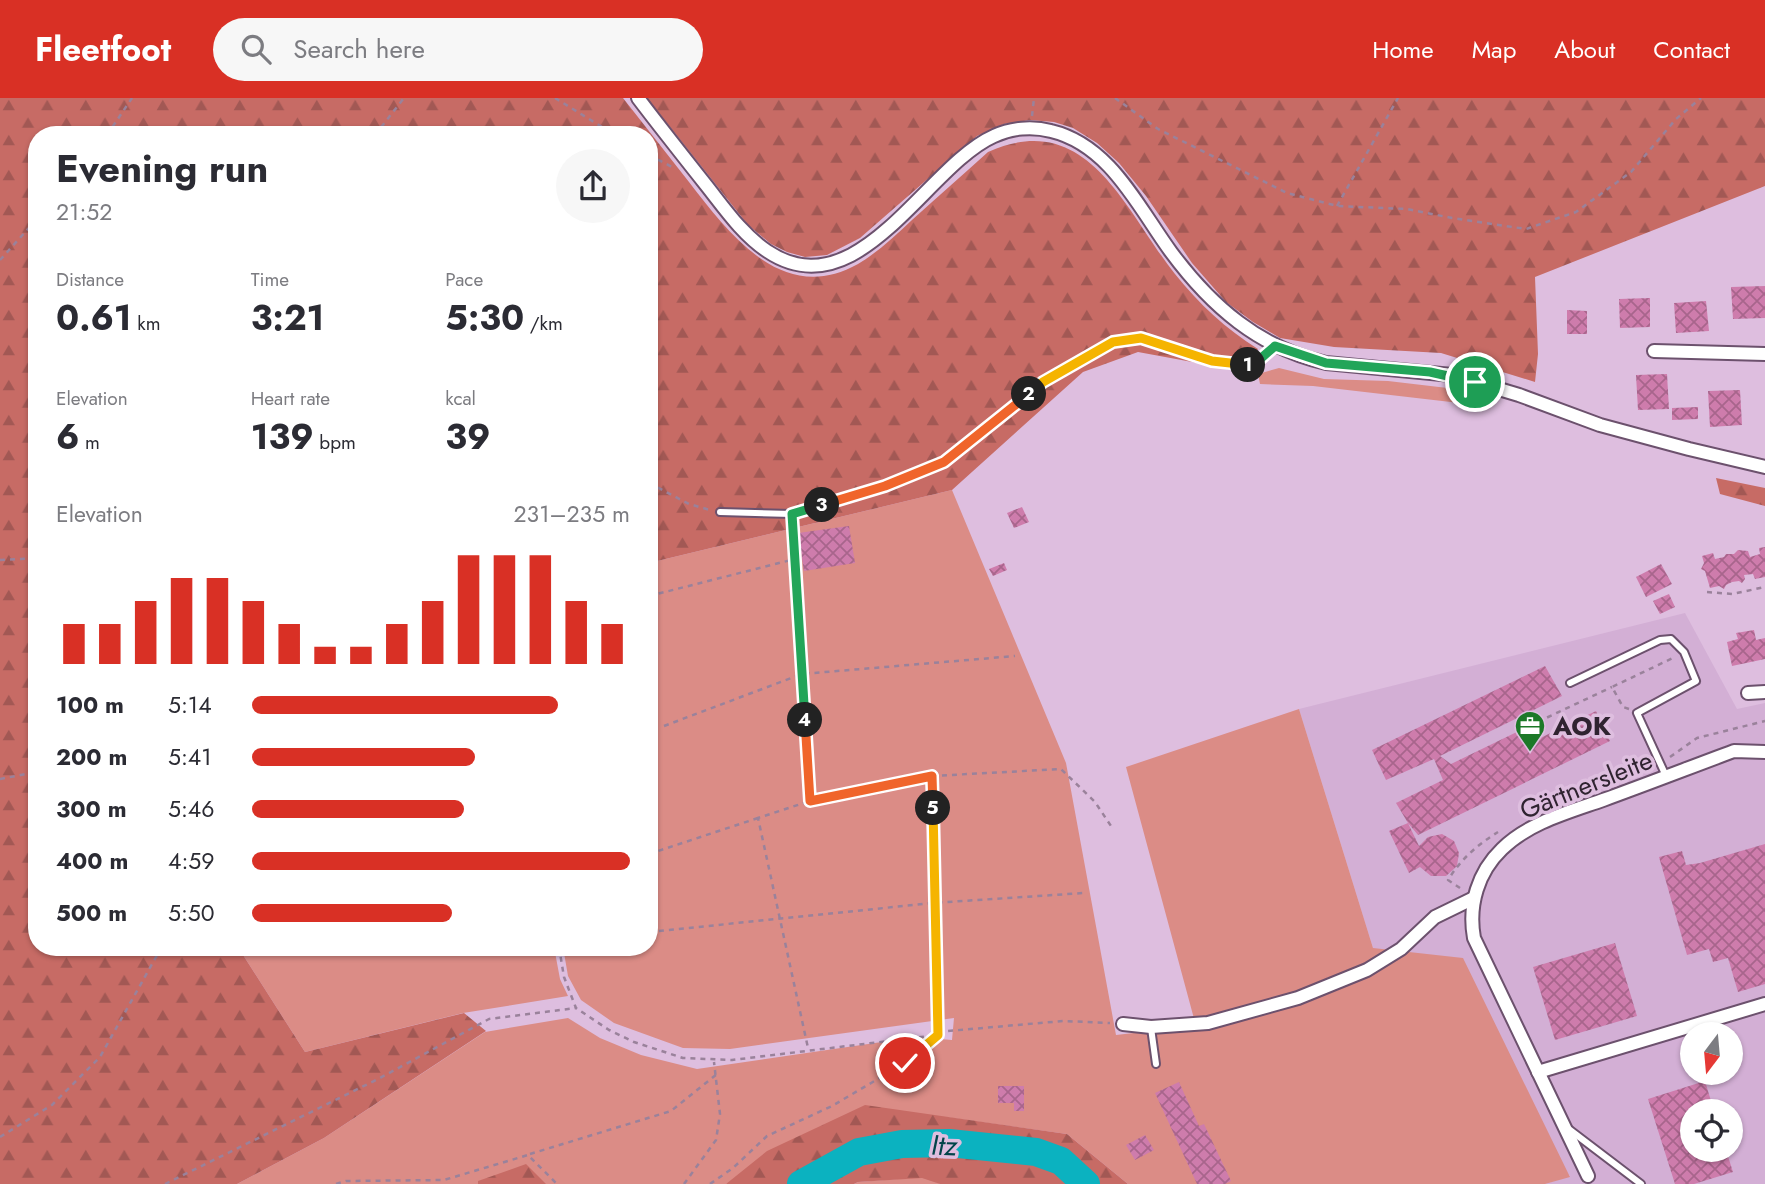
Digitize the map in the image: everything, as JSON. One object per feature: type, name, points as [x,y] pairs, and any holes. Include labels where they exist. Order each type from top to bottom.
[{"type":"street","points":[[638,98],[742,231],[775,256],[804,266],[839,261],[862,249],[890,228],[958,163],[993,136],[1017,129],[1052,131],[1092,150],[1112,170],[1185,270],[1220,309],[1275,346],[1326,363],[1452,375],[1519,395],[1600,425],[1765,467]]},
{"type":"street","points":[[1654,351],[1765,354]]},
{"type":"street","points":[[1748,693],[1765,692]]},
{"type":"street","name":"Gärtnersleite","points":[[1588,1176],[1474,937],[1472,923],[1476,887],[1492,860],[1515,839],[1546,821],[1734,751],[1765,752]]},
{"type":"street","points":[[1124,1024],[1151,1027],[1208,1023],[1298,998],[1367,970],[1401,949],[1435,918],[1474,898]]},
{"type":"street","points":[[1538,1072],[1765,1004]]},
{"type":"lane","points":[[720,512],[792,514],[885,486],[944,462],[1043,382],[1113,342],[1141,338],[1212,361],[1243,366],[1254,364],[1275,346]]},
{"type":"lane","points":[[1570,683],[1660,640],[1671,639],[1684,652],[1696,681],[1637,713],[1667,776]]},
{"type":"lane","points":[[1151,1027],[1156,1064]]},
{"type":"lane","points":[[1564,1126],[1641,1184]]},
{"type":"path","points":[[113,126],[132,98]]},
{"type":"path","points":[[382,126],[404,98]]},
{"type":"path","points":[[555,98],[600,126]]},
{"type":"path","points":[[1115,98],[1158,129],[1287,193],[1337,206],[1407,209],[1526,229],[1576,212],[1631,172],[1676,119],[1701,98]]},
{"type":"path","points":[[1337,206],[1398,98]]},
{"type":"path","points":[[0,260],[28,229]]},
{"type":"path","points":[[658,488],[689,504],[720,512]]},
{"type":"path","points":[[792,514],[810,801]]},
{"type":"path","points":[[0,560],[28,558]]},
{"type":"path","points":[[658,594],[795,559]]},
{"type":"path","points":[[1707,592],[1732,594],[1765,587]]},
{"type":"path","points":[[1529,726],[1684,652]]},
{"type":"path","points":[[664,726],[802,674],[1015,656]]},
{"type":"path","points":[[1612,687],[1623,707],[1637,713]]},
{"type":"path","points":[[658,850],[810,801],[932,776],[1060,769],[1095,802],[1111,826]]},
{"type":"path","points":[[0,779],[28,774]]},
{"type":"path","points":[[932,776],[938,1035]]},
{"type":"path","points":[[758,818],[808,1049]]},
{"type":"path","points":[[658,931],[933,903],[1083,893]]},
{"type":"path","points":[[0,1137],[52,1105],[100,1057],[157,956]]},
{"type":"path","points":[[560,956],[564,977],[576,1008],[609,1030],[634,1042],[683,1058],[713,1061],[938,1035]]},
{"type":"path","points":[[165,1184],[378,1079],[489,1019],[576,1008]]},
{"type":"path","points":[[710,1184],[733,1168],[766,1136],[832,1106],[905,1063],[938,1035],[947,1031],[1063,1021],[1124,1024]]},
{"type":"path","points":[[684,1184],[716,1140],[720,1114],[717,1074],[713,1061]]},
{"type":"path","points":[[336,1184],[346,1181],[444,1180],[671,1111],[717,1074]]},
{"type":"path","points":[[528,1155],[557,1184]]},
{"type":"shaded area","points":[[1279,368],[1324,379],[1388,381],[1456,389],[1468,404],[1313,386],[1260,384],[1258,374]]},
{"type":"shaded area","points":[[952,490],[1066,763],[1116,1035],[1196,1026],[1126,767],[1299,709],[1373,948],[1463,958],[1570,1177],[1545,1184],[1128,1184],[1067,1134],[945,1117],[726,1184],[546,1184],[478,1181],[478,1184],[237,1184],[324,1138],[485,1032],[568,1018],[600,1038],[641,1055],[697,1069],[916,1037],[952,1040],[954,1018],[730,1049],[683,1048],[614,1023],[581,1000],[568,976],[565,956],[658,956],[658,561]]},
{"type":"shaded area","points":[[1685,613],[1737,709],[1765,703],[1765,1184],[1545,1184],[1570,1176],[1373,948],[1299,709]]},
{"type":"shaded area","points":[[244,956],[556,956],[560,979],[568,996],[463,1013],[305,1052]]},
{"type":"shaded area","points":[[924,1177],[941,1184],[854,1184],[858,1182]]},
{"type":"green space","points":[[0,98],[623,98],[645,126],[28,126],[28,956],[244,956],[305,1052],[464,1013],[486,1031],[324,1138],[237,1184],[0,1184]]},
{"type":"green space","points":[[647,98],[1765,98],[1765,186],[1535,277],[1538,354],[1535,382],[1441,353],[1334,347],[1280,338],[1226,302],[1192,263],[1146,196],[1119,163],[1097,143],[1073,128],[1054,122],[1030,120],[1004,124],[977,136],[860,238],[827,255],[805,257],[787,252],[771,244],[748,225]]},
{"type":"green space","points":[[658,142],[722,223],[741,242],[761,259],[782,270],[806,276],[831,275],[858,264],[893,238],[988,152],[1023,142],[1052,143],[1078,154],[1100,172],[1184,285],[1203,306],[1258,349],[1241,371],[1138,352],[1083,372],[952,490],[658,561]]},
{"type":"green space","points":[[1716,478],[1765,488],[1765,506],[1720,494]]},
{"type":"green space","points":[[865,1105],[1067,1134],[1128,1184],[940,1184],[922,1178],[854,1184],[726,1184],[767,1151]]},
{"type":"green space","points":[[526,1164],[546,1184],[478,1184],[478,1181]]},
{"type":"building","points":[[1765,286],[1765,318],[1733,319],[1731,287]]},
{"type":"building","points":[[1650,298],[1650,327],[1620,328],[1619,299]]},
{"type":"building","points":[[1706,301],[1709,331],[1676,333],[1674,303]]},
{"type":"building","points":[[1567,310],[1587,311],[1587,334],[1567,334]]},
{"type":"building","points":[[1667,374],[1669,409],[1638,410],[1636,375]]},
{"type":"building","points":[[1740,390],[1742,425],[1710,427],[1708,391]]},
{"type":"building","points":[[1698,407],[1698,419],[1672,420],[1672,408]]},
{"type":"building","points":[[1022,507],[1029,522],[1014,528],[1007,513]]},
{"type":"building","points":[[849,526],[855,563],[804,571],[798,533]]},
{"type":"building","points":[[1765,547],[1765,577],[1755,579],[1753,574],[1744,575],[1742,583],[1732,582],[1724,589],[1719,586],[1710,588],[1705,571],[1701,569],[1704,563],[1702,556],[1713,553],[1715,559],[1734,554],[1738,550],[1748,551],[1750,557],[1760,554],[1759,548]]},
{"type":"building","points":[[1004,563],[1007,570],[993,576],[989,569]]},
{"type":"building","points":[[1661,564],[1672,584],[1646,597],[1636,577]]},
{"type":"building","points":[[1669,594],[1675,607],[1660,614],[1653,601]]},
{"type":"building","points":[[1754,630],[1756,640],[1765,638],[1765,659],[1732,666],[1727,642],[1738,639],[1736,633]]},
{"type":"building","name":"AOK","points":[[1545,666],[1562,696],[1440,756],[1451,764],[1525,728],[1532,742],[1596,711],[1610,741],[1418,835],[1396,803],[1443,780],[1434,759],[1386,780],[1372,750]]},
{"type":"building","points":[[1408,823],[1419,846],[1428,837],[1442,834],[1454,841],[1459,853],[1457,866],[1446,876],[1431,876],[1420,867],[1409,873],[1389,831]]},
{"type":"building","points":[[1765,844],[1765,984],[1738,992],[1728,958],[1713,962],[1709,949],[1687,955],[1659,857],[1682,851],[1686,865]]},
{"type":"building","points":[[1615,943],[1637,1016],[1555,1040],[1533,967]]},
{"type":"building","points":[[1179,1082],[1199,1126],[1204,1124],[1231,1181],[1225,1184],[1197,1184],[1155,1093]]},
{"type":"building","points":[[1692,1085],[1706,1085],[1710,1099],[1680,1099],[1680,1162],[1730,1162],[1733,1172],[1694,1184],[1675,1184],[1648,1099]]},
{"type":"building","points":[[998,1086],[1024,1086],[1024,1111],[1014,1111],[1014,1103],[998,1103]]},
{"type":"building","points":[[1145,1135],[1154,1150],[1135,1160],[1126,1145]]},
{"type":"waterway","name":"Itz","points":[[801,1184],[859,1152],[902,1144],[949,1143],[1036,1152],[1061,1161],[1086,1184]]},
{"type":"place","name":"AOK","points":[[1530,753]]},
{"type":"route","points":[[905,1063],[938,1035],[932,776],[810,801],[792,514],[909,478],[944,462],[1043,382],[1113,342],[1141,338],[1212,361],[1243,366],[1254,364],[1275,346],[1326,363],[1430,372],[1475,382]]}]
